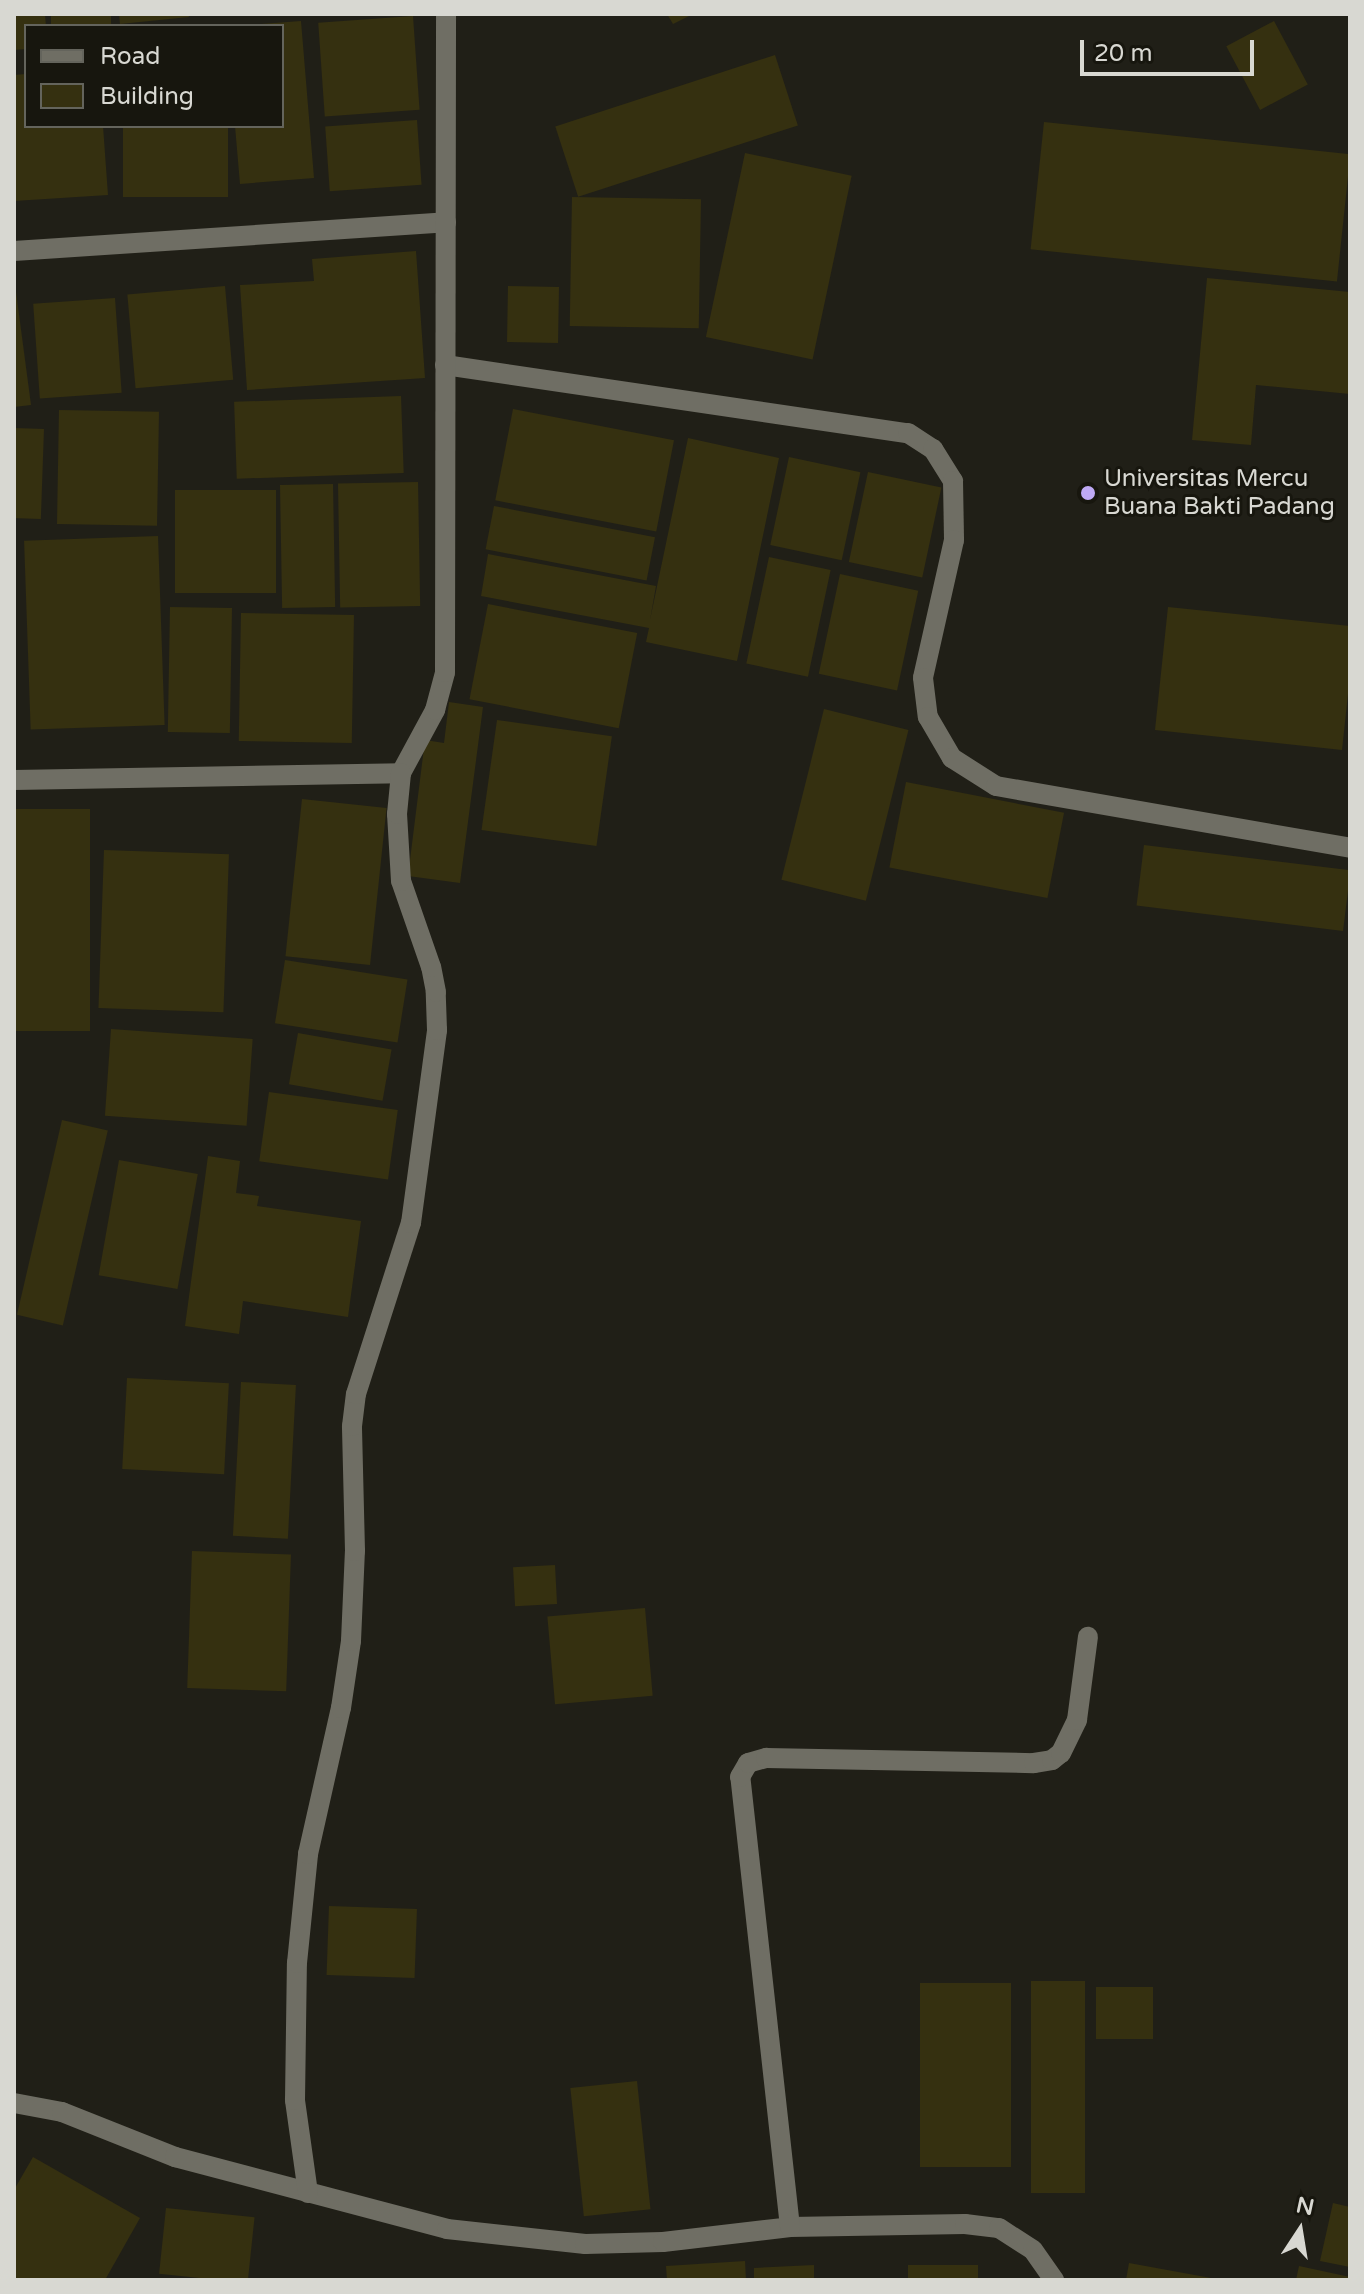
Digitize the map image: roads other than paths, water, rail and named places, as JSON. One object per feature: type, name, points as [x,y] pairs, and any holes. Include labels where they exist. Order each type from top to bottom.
[{"type":"street","points":[[308,2193],[295,2100],[297,1963],[308,1854],[341,1708],[351,1641],[355,1551],[352,1426],[356,1394],[411,1223],[437,1030],[431,967],[401,881],[397,814],[401,773],[435,710],[445,672],[446,14]]},
{"type":"street","points":[[14,251],[446,222]]},
{"type":"street","points":[[445,365],[908,433],[933,449],[953,481],[954,540],[923,678],[928,717],[952,758],[996,786],[1350,848]]},
{"type":"street","points":[[14,780],[401,773]]},
{"type":"street","points":[[790,2227],[740,1777],[748,1763],[766,1758],[1034,1763],[1052,1760],[1061,1753],[1077,1720],[1088,1637]]},
{"type":"street","points":[[14,2103],[62,2112],[175,2157],[447,2229],[585,2244],[663,2242],[790,2227],[965,2224],[999,2228],[1033,2250],[1054,2280]]},
{"type":"place","name":"Universitas Mercu Buana Bakti Padang","points":[[1088,493]]}]
